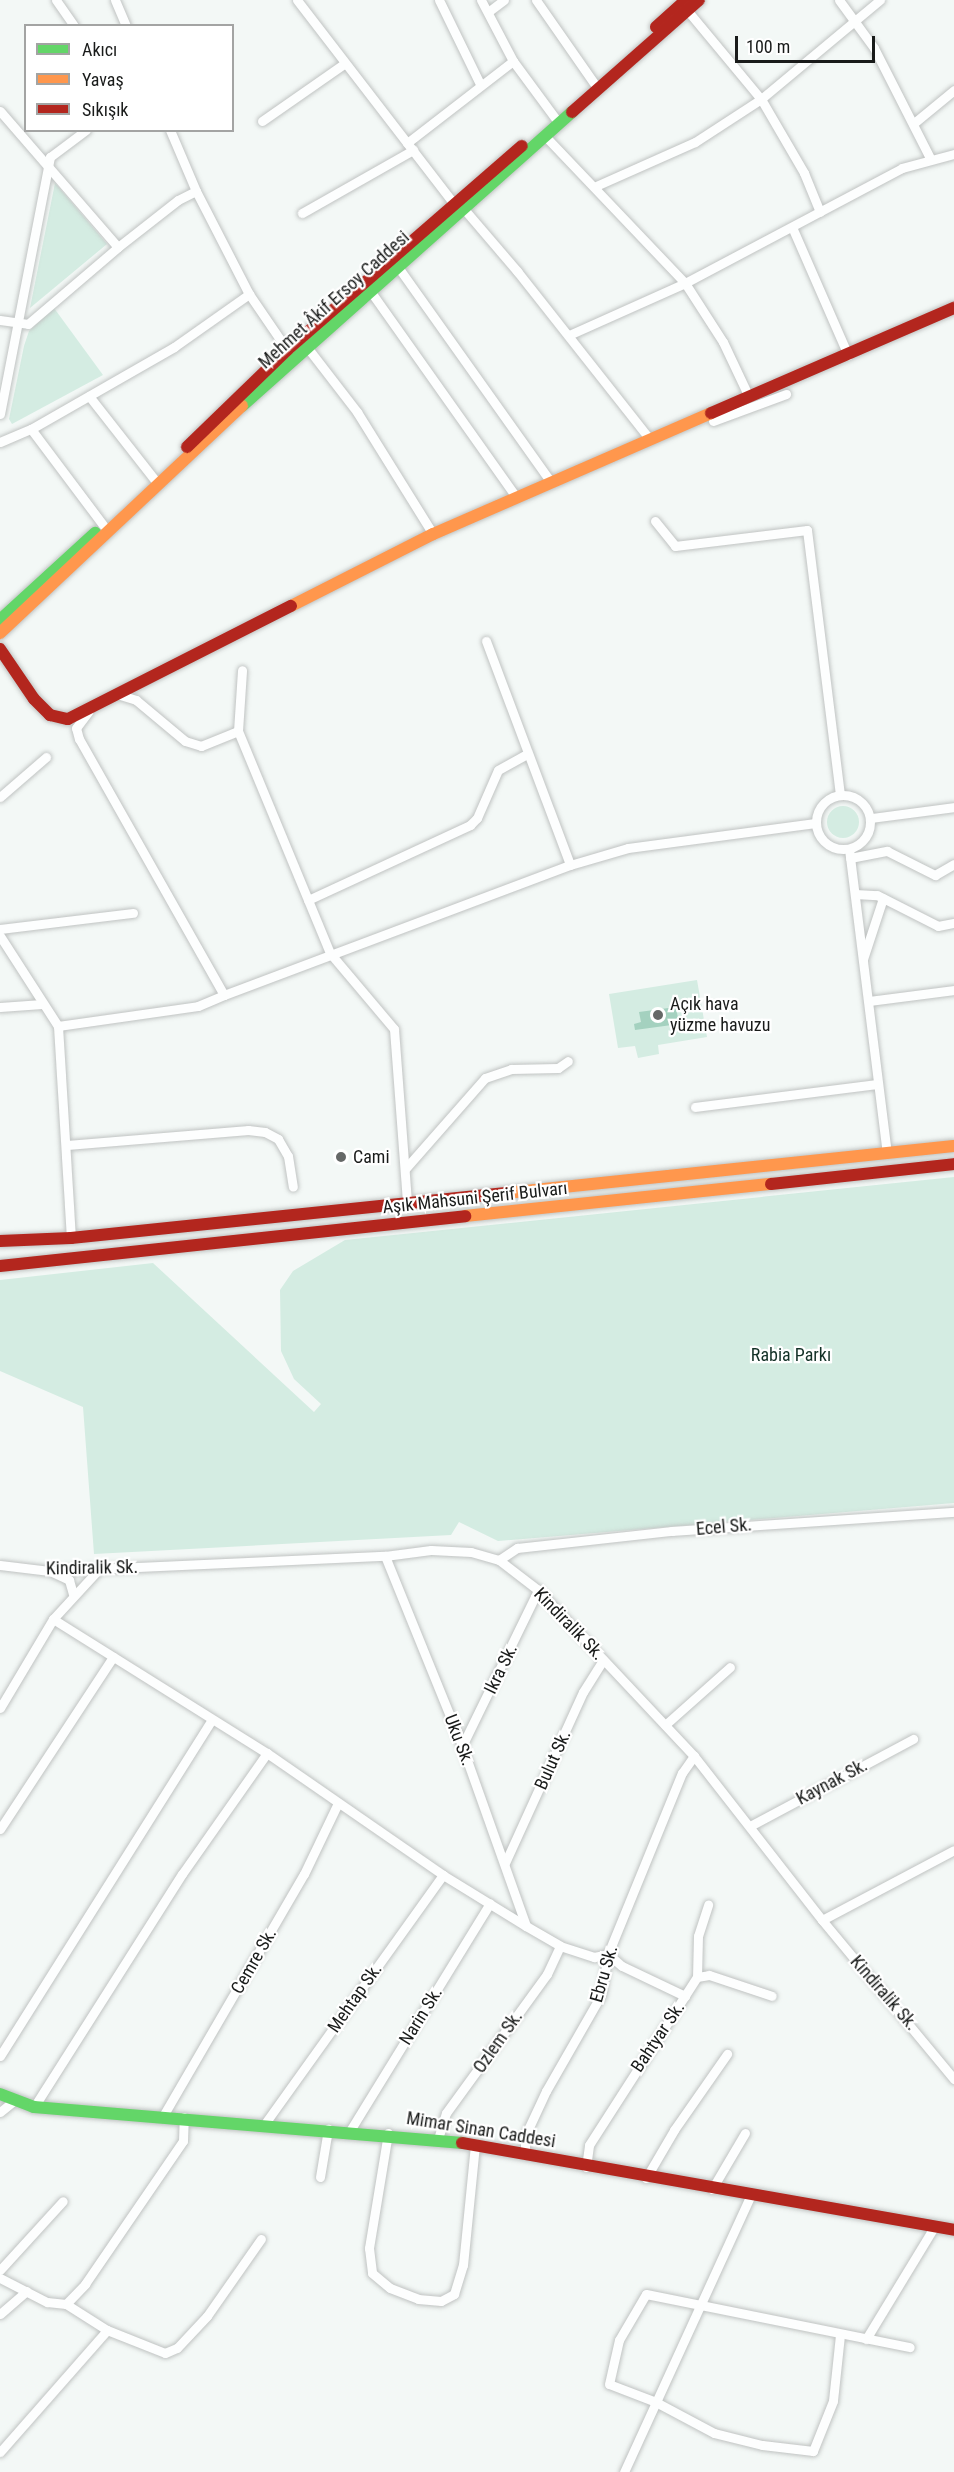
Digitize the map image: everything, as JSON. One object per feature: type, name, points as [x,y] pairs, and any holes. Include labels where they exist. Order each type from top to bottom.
[{"type":"main road","name":"Mehmet Âkif Ersoy Caddesi","points":[[0,633],[290,354],[306,347],[371,292],[555,118],[684,3],[699,0]]},
{"type":"main road","name":"Mehmet Âkif Ersoy Caddesi","points":[[0,620],[290,354],[545,136],[684,3]]},
{"type":"main road","points":[[0,649],[50,715],[68,719],[89,711],[433,534],[748,395],[848,355],[954,308]]},
{"type":"main road","name":"Aşık Mahsuni Şerif Bulvarı","points":[[0,1241],[71,1238],[954,1146]]},
{"type":"main road","name":"Aşık Mahsuni Şerif Bulvarı","points":[[0,1266],[954,1164]]},
{"type":"main road","name":"Mimar Sinan Caddesi","points":[[0,2094],[34,2107],[266,2122],[438,2139],[750,2197],[954,2230]]},
{"type":"street","points":[[56,0],[73,24]]},
{"type":"street","points":[[114,0],[125,24]]},
{"type":"street","points":[[297,0],[410,146],[569,335],[649,438]]},
{"type":"street","points":[[439,0],[480,84]]},
{"type":"street","points":[[482,0],[513,61],[555,118]]},
{"type":"street","points":[[488,12],[504,0]]},
{"type":"street","points":[[536,0],[594,82]]},
{"type":"street","points":[[839,0],[856,22],[915,123],[930,158]]},
{"type":"street","points":[[596,186],[695,142],[762,99],[880,0]]},
{"type":"street","points":[[684,3],[762,99],[804,173],[820,212]]},
{"type":"street","points":[[302,213],[410,146],[480,84],[513,61]]},
{"type":"street","points":[[262,121],[345,63]]},
{"type":"street","points":[[915,123],[954,90]]},
{"type":"street","points":[[0,111],[118,247]]},
{"type":"street","points":[[0,414],[51,157],[83,132]]},
{"type":"street","points":[[171,132],[196,191],[249,294],[290,354]]},
{"type":"street","points":[[545,136],[596,186],[685,283],[723,342],[748,395]]},
{"type":"street","points":[[569,335],[685,283],[902,168],[930,158],[954,154]]},
{"type":"street","points":[[0,320],[28,324],[118,247],[178,200],[196,191]]},
{"type":"street","points":[[792,227],[848,355]]},
{"type":"street","points":[[398,267],[551,482]]},
{"type":"street","points":[[371,292],[516,497]]},
{"type":"street","points":[[0,442],[31,429],[174,347],[249,294]]},
{"type":"street","points":[[306,347],[357,412],[433,534]]},
{"type":"street","points":[[713,421],[786,394]]},
{"type":"street","points":[[89,396],[154,479]]},
{"type":"street","points":[[31,429],[103,525]]},
{"type":"street","points":[[656,521],[675,546],[807,530],[840,794]]},
{"type":"street","points":[[486,641],[525,755],[570,865]]},
{"type":"street","points":[[243,670],[238,731],[330,953],[394,1029],[407,1202]]},
{"type":"street","points":[[120,695],[136,700],[194,746],[238,731]]},
{"type":"street","points":[[89,711],[76,728],[79,739],[224,995]]},
{"type":"street","points":[[308,900],[470,825],[477,818],[498,770],[525,755]]},
{"type":"street","points":[[0,797],[46,757]]},
{"type":"street","points":[[850,854],[866,838],[871,818],[858,799],[840,794],[822,804],[815,823],[825,842],[850,854],[887,851],[935,875],[954,864]]},
{"type":"street","points":[[871,818],[954,807]]},
{"type":"street","points":[[58,1026],[198,1006],[330,953],[570,865],[628,848],[815,823]]},
{"type":"street","points":[[850,854],[887,1153]]},
{"type":"street","points":[[855,894],[883,898],[938,926],[954,923]]},
{"type":"street","points":[[864,959],[872,941],[874,914],[883,898]]},
{"type":"street","points":[[0,929],[133,913]]},
{"type":"street","points":[[0,936],[58,1026],[71,1238]]},
{"type":"street","points":[[869,1001],[954,990]]},
{"type":"street","points":[[0,1006],[42,1004]]},
{"type":"street","points":[[405,1168],[485,1078],[511,1069],[558,1068],[568,1061]]},
{"type":"street","points":[[695,1107],[877,1084]]},
{"type":"street","points":[[67,1145],[248,1130],[265,1132],[278,1139],[288,1156],[293,1187]]},
{"type":"street","name":"Ecel Sk.","points":[[499,1560],[517,1548],[672,1531],[954,1512]]},
{"type":"street","name":"Kindiralik Sk.","points":[[0,1565],[50,1571],[384,1556],[431,1550],[471,1552],[499,1560],[538,1590],[694,1756],[822,1920],[954,2079]]},
{"type":"street","name":"Uku Sk.","points":[[384,1556],[462,1746],[526,1926]]},
{"type":"street","points":[[0,1708],[53,1619],[73,1594],[99,1569]]},
{"type":"street","points":[[50,1571],[69,1580],[73,1594]]},
{"type":"street","name":"Ikra Sk.","points":[[462,1746],[538,1590]]},
{"type":"street","points":[[53,1619],[267,1753],[443,1875],[526,1926],[561,1946],[594,1957],[608,1954],[622,1966],[685,1996]]},
{"type":"street","points":[[0,1829],[113,1657]]},
{"type":"street","name":"Bulut Sk.","points":[[505,1863],[583,1692],[603,1660]]},
{"type":"street","points":[[665,1725],[730,1667]]},
{"type":"street","points":[[0,2056],[212,1720]]},
{"type":"street","name":"Kaynak Sk.","points":[[750,1826],[913,1739]]},
{"type":"street","points":[[34,2107],[182,1874],[267,1753]]},
{"type":"street","name":"Ebru Sk.","points":[[525,2155],[525,2136],[546,2091],[601,1995],[608,1954],[682,1773],[694,1756]]},
{"type":"street","name":"Cemre Sk.","points":[[163,2116],[304,1874],[338,1803]]},
{"type":"street","points":[[822,1920],[954,1850]]},
{"type":"street","name":"Mehtap Sk.","points":[[266,2122],[443,1875]]},
{"type":"street","name":"Narin Sk.","points":[[351,2129],[490,1903]]},
{"type":"street","points":[[708,1905],[698,1936],[697,1977],[709,1975],[772,1996]]},
{"type":"street","name":"Ozlem Sk.","points":[[438,2139],[446,2113],[547,1974],[561,1946]]},
{"type":"street","name":"Bahtyar Sk.","points":[[586,2167],[589,2145],[697,1977]]},
{"type":"street","points":[[646,2178],[674,2130],[727,2054]]},
{"type":"street","points":[[0,2112],[15,2100]]},
{"type":"street","points":[[66,2304],[85,2284],[183,2141],[184,2117]]},
{"type":"street","points":[[320,2177],[328,2129]]},
{"type":"street","points":[[388,2133],[369,2248],[372,2273],[390,2288],[418,2299],[441,2301],[454,2294],[463,2265],[475,2145]]},
{"type":"street","points":[[712,2189],[745,2133]]},
{"type":"street","points":[[624,2472],[750,2197]]},
{"type":"street","points":[[0,2270],[63,2201]]},
{"type":"street","points":[[866,2339],[934,2227]]},
{"type":"street","points":[[0,2278],[47,2302],[66,2304],[107,2330],[153,2351],[165,2353],[177,2348],[207,2316],[261,2239]]},
{"type":"street","points":[[0,2314],[26,2291]]},
{"type":"street","points":[[840,2335],[833,2401],[813,2451],[762,2445],[714,2433],[656,2402],[609,2384],[619,2340],[646,2294],[840,2335],[910,2347]]},
{"type":"street","points":[[0,2452],[107,2330]]},
{"type":"green space","points":[[55,183],[107,244],[30,308]]},
{"type":"green space","points":[[54,308],[103,375],[12,424],[9,419],[29,331]]},
{"type":"green space","points":[[843,806],[854,811],[859,822],[854,833],[843,838],[832,833],[827,822],[832,811]]},
{"type":"green space","name":"Açık hava yüzme havuzu","points":[[697,980],[707,1037],[658,1045],[659,1054],[638,1058],[635,1046],[618,1048],[609,994]]},
{"type":"green space","name":"Rabia Parkı","points":[[954,1177],[954,1503],[498,1541],[459,1522],[451,1535],[94,1554],[83,1407],[0,1371],[0,1280],[153,1263],[314,1412],[321,1404],[294,1379],[281,1351],[280,1290],[293,1271],[345,1240]]},
{"type":"shaded area","name":"Açık hava yüzme havuzu","points":[[676,1007],[679,1024],[635,1030],[634,1024],[641,1022],[639,1012]]},
{"type":"traffic: fast","points":[[242,406],[572,112]]},
{"type":"traffic: fast","points":[[0,620],[95,533]]},
{"type":"traffic: fast","points":[[0,2094],[34,2107],[462,2143]]},
{"type":"traffic: slow","points":[[0,633],[242,406]]},
{"type":"traffic: slow","points":[[291,606],[433,534],[711,413]]},
{"type":"traffic: slow","points":[[506,1193],[954,1146]]},
{"type":"traffic: slow","points":[[465,1216],[771,1184]]},
{"type":"traffic: jam","points":[[656,27],[686,0]]},
{"type":"traffic: jam","points":[[572,112],[699,0]]},
{"type":"traffic: jam","points":[[187,447],[287,350],[522,146]]},
{"type":"traffic: jam","points":[[711,413],[954,308]]},
{"type":"traffic: jam","points":[[0,649],[34,699],[50,715],[68,719],[291,606]]},
{"type":"traffic: jam","points":[[771,1184],[954,1164]]},
{"type":"traffic: jam","points":[[0,1241],[71,1238],[506,1193]]},
{"type":"traffic: jam","points":[[0,1266],[465,1216]]},
{"type":"traffic: jam","points":[[462,2143],[954,2230]]},
{"type":"place","name":"Açık hava yüzme havuzu","points":[[658,1015]]},
{"type":"place","name":"Cami","points":[[341,1157]]}]
